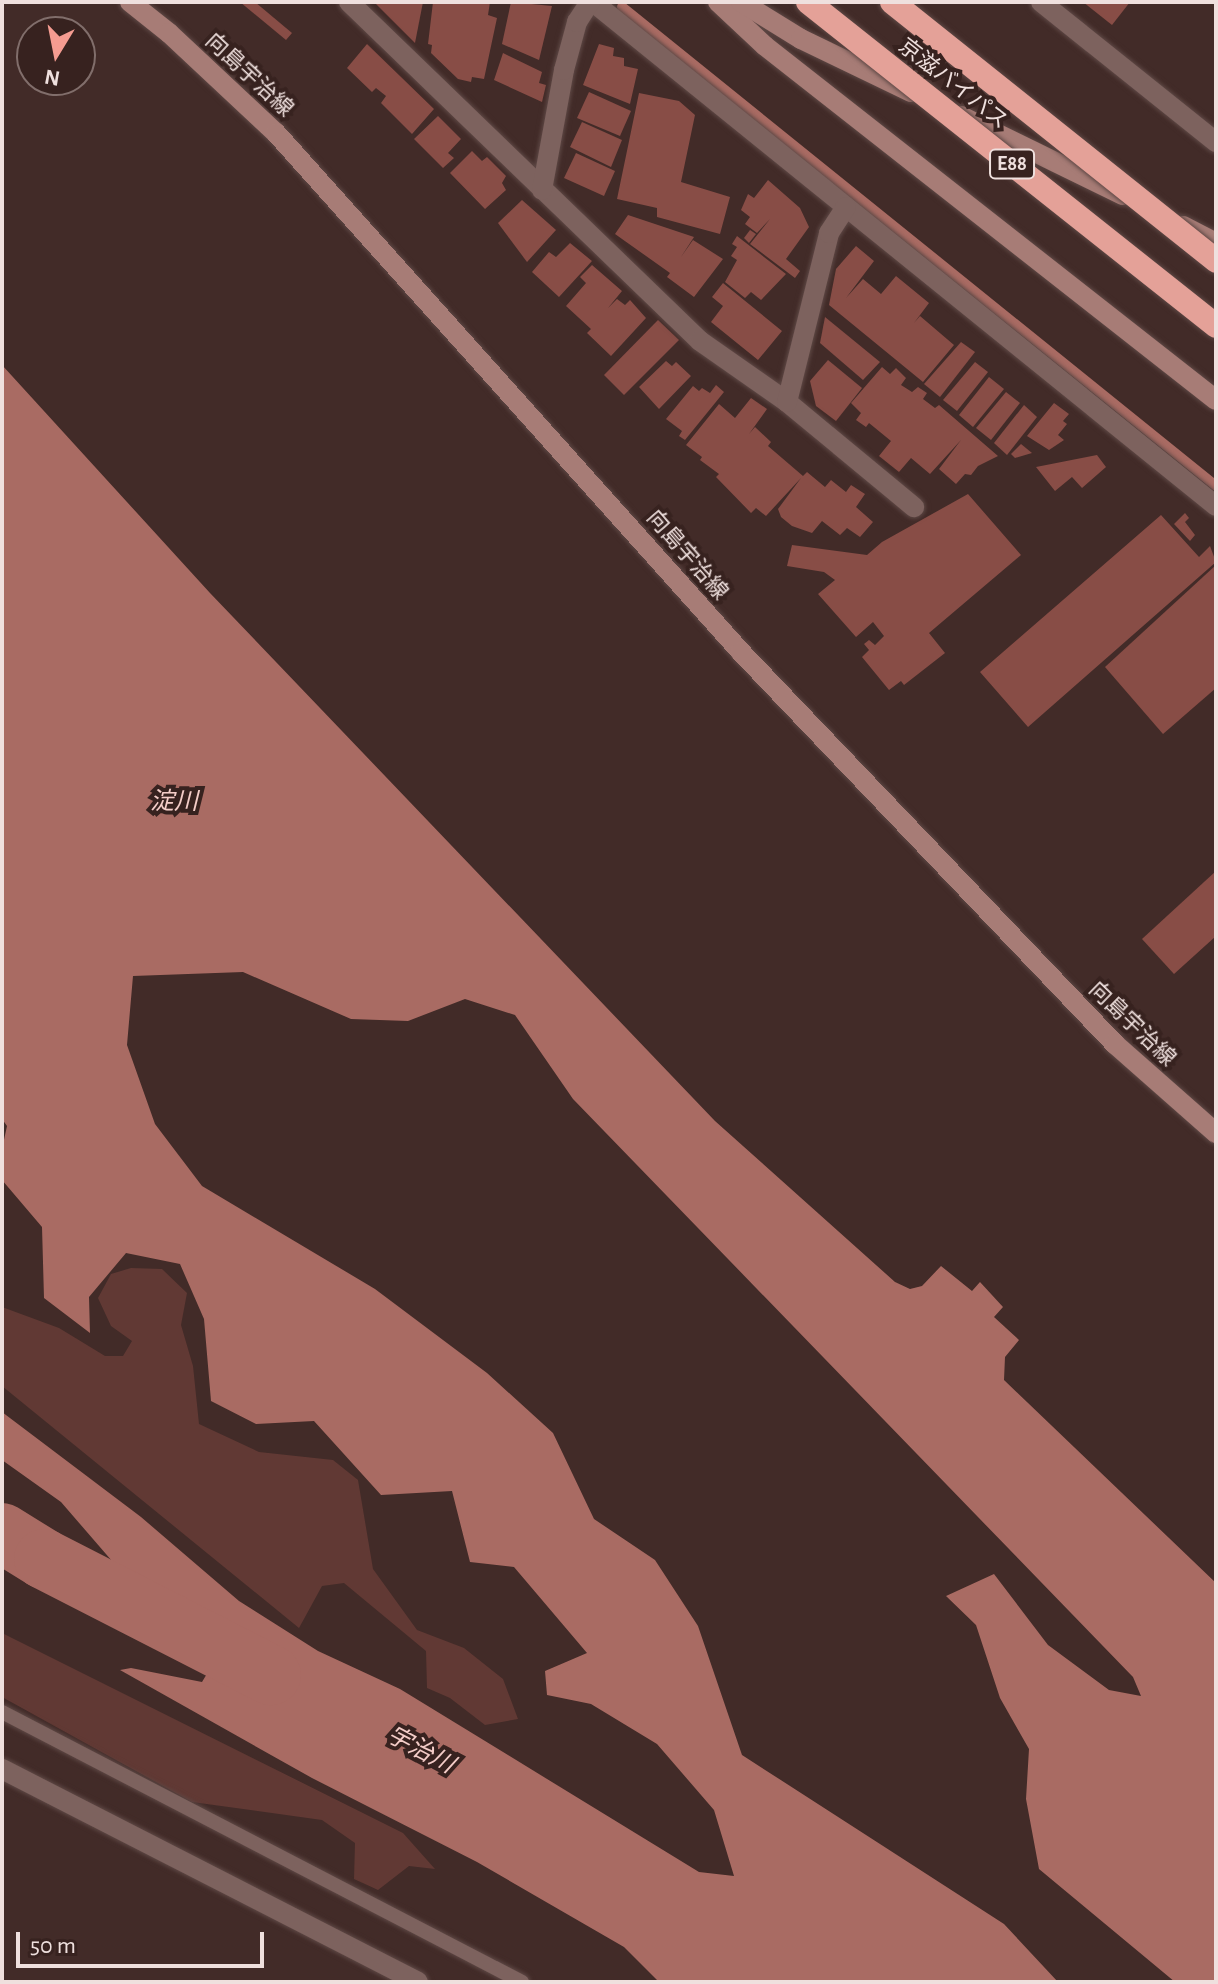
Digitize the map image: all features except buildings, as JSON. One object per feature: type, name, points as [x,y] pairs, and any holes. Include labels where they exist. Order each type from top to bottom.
[{"type":"highway","name":"京滋バイパス","points":[[808,2],[1216,326]]},
{"type":"highway","name":"京滋バイパス","points":[[892,2],[1216,261]]},
{"type":"main road","name":"向島宇治線","points":[[130,2],[276,133],[741,652],[1115,1044],[1216,1133]]},
{"type":"main road","points":[[718,2],[765,46],[1216,400]]},
{"type":"main road","points":[[741,2],[801,39],[1063,164],[1216,243]]},
{"type":"street","points":[[349,2],[700,341],[787,402],[914,507]]},
{"type":"street","points":[[542,190],[564,70],[577,22],[591,2],[1216,506]]},
{"type":"street","points":[[1041,2],[1216,142]]},
{"type":"street","points":[[787,402],[829,233],[846,207]]},
{"type":"street","points":[[2,1769],[418,1982]]},
{"type":"lane","points":[[2,1712],[522,1982]]},
{"type":"shaded area","points":[[131,1268],[162,1269],[187,1293],[181,1325],[193,1366],[199,1424],[259,1452],[333,1460],[358,1480],[373,1569],[417,1630],[464,1648],[503,1679],[518,1719],[485,1725],[450,1698],[427,1688],[426,1651],[344,1583],[322,1586],[299,1628],[2,1386],[2,1307],[59,1328],[105,1356],[123,1356],[132,1341],[111,1326],[98,1298],[111,1274]]},
{"type":"shaded area","points":[[2,1633],[403,1833],[435,1869],[409,1866],[378,1890],[354,1879],[355,1843],[322,1820],[192,1802],[2,1697]]},
{"type":"water","name":"淀川","points":[[2,365],[210,593],[715,1121],[895,1282],[910,1289],[922,1286],[941,1266],[972,1291],[980,1282],[1003,1307],[994,1317],[1019,1340],[1005,1357],[1004,1380],[1216,1583],[1216,1982],[1175,1982],[1039,1869],[1026,1799],[1029,1749],[1000,1698],[976,1625],[946,1596],[994,1574],[1048,1645],[1109,1690],[1141,1696],[1133,1677],[573,1099],[515,1015],[465,999],[408,1021],[351,1019],[243,972],[133,976],[127,1045],[155,1124],[202,1186],[375,1289],[487,1373],[553,1433],[594,1519],[655,1560],[698,1626],[742,1755],[1004,1924],[1058,1982],[659,1982],[624,1947],[477,1862],[312,1778],[120,1670],[131,1668],[202,1682],[208,1672],[198,1640],[178,1610],[133,1586],[131,1574],[112,1561],[61,1502],[2,1460],[2,1412],[141,1517],[239,1601],[318,1651],[400,1689],[699,1872],[734,1876],[714,1810],[657,1744],[591,1704],[547,1695],[545,1671],[587,1653],[514,1567],[470,1562],[452,1491],[381,1495],[314,1421],[256,1424],[211,1401],[204,1319],[180,1264],[126,1253],[89,1297],[90,1333],[44,1298],[42,1227],[2,1180],[2,1149],[7,1126],[2,1119]]},
{"type":"waterway","points":[[622,7],[1216,486]]},
{"type":"waterway","name":"宇治川","points":[[2,1533],[44,1559],[271,1675]]}]
